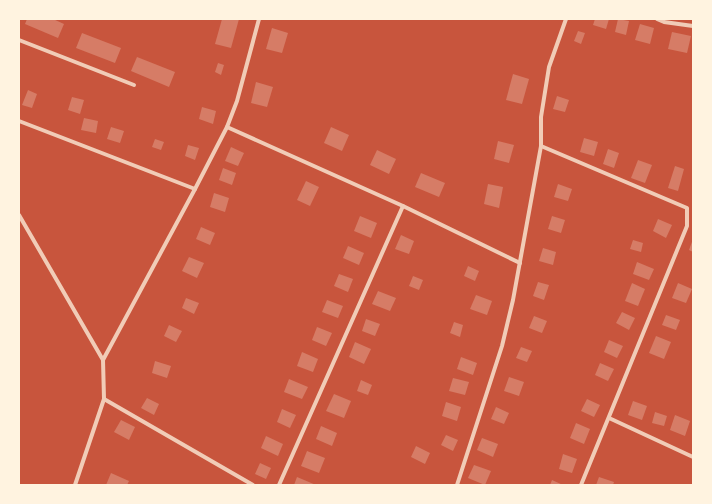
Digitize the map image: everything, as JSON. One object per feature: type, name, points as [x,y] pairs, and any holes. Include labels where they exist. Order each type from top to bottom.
[{"type":"street","points":[[103,360],[227,127],[237,101],[259,19]]},
{"type":"street","points":[[457,485],[502,346],[513,300],[541,146],[541,117],[550,67],[566,19]]},
{"type":"street","points":[[657,19],[664,22],[693,26]]},
{"type":"street","points":[[19,40],[134,85]]},
{"type":"street","points":[[19,121],[195,189]]},
{"type":"street","points":[[227,127],[403,206],[520,263]]},
{"type":"street","points":[[541,146],[687,208],[687,226],[581,485]]},
{"type":"street","points":[[279,485],[403,206]]},
{"type":"street","points":[[19,215],[103,360],[104,399],[75,485]]},
{"type":"street","points":[[104,399],[253,485]]},
{"type":"street","points":[[609,418],[693,457]]},
{"type":"building","points":[[27,19],[53,19],[64,24],[58,38],[25,24]]},
{"type":"building","points":[[222,19],[239,19],[231,48],[215,44]]},
{"type":"building","points":[[595,19],[609,19],[606,29],[593,25]]},
{"type":"building","points":[[618,19],[629,21],[626,35],[615,32]]},
{"type":"building","points":[[640,24],[654,28],[650,44],[635,40]]},
{"type":"building","points":[[272,28],[288,33],[282,53],[266,49]]},
{"type":"building","points":[[578,31],[585,33],[581,44],[574,41]]},
{"type":"building","points":[[672,32],[691,36],[687,53],[668,49]]},
{"type":"building","points":[[82,33],[121,48],[115,63],[76,48]]},
{"type":"building","points":[[137,57],[175,72],[169,87],[131,71]]},
{"type":"building","points":[[218,63],[224,65],[221,75],[215,72]]},
{"type":"building","points":[[513,74],[529,79],[522,104],[506,100]]},
{"type":"building","points":[[256,82],[273,87],[267,107],[251,103]]},
{"type":"building","points":[[28,90],[37,94],[32,108],[22,105]]},
{"type":"building","points":[[557,96],[569,100],[565,112],[553,109]]},
{"type":"building","points":[[72,97],[84,100],[80,114],[68,110]]},
{"type":"building","points":[[202,107],[216,111],[213,124],[199,119]]},
{"type":"building","points":[[84,118],[98,121],[96,133],[81,130]]},
{"type":"building","points":[[111,127],[124,131],[120,143],[107,139]]},
{"type":"building","points":[[331,127],[349,135],[342,151],[324,143]]},
{"type":"building","points":[[584,138],[598,142],[594,156],[580,152]]},
{"type":"building","points":[[155,139],[164,142],[161,150],[152,147]]},
{"type":"building","points":[[498,141],[514,145],[509,163],[494,159]]},
{"type":"building","points":[[188,145],[199,148],[195,160],[185,156]]},
{"type":"building","points":[[231,147],[244,153],[238,166],[225,161]]},
{"type":"building","points":[[608,149],[619,153],[614,168],[603,164]]},
{"type":"building","points":[[377,150],[396,159],[389,174],[370,165]]},
{"type":"building","points":[[638,160],[652,165],[645,183],[631,178]]},
{"type":"building","points":[[675,166],[684,169],[678,191],[668,188]]},
{"type":"building","points":[[223,168],[236,173],[232,185],[219,180]]},
{"type":"building","points":[[421,173],[445,183],[439,197],[415,187]]},
{"type":"building","points":[[306,181],[319,187],[310,206],[297,200]]},
{"type":"building","points":[[488,184],[503,187],[499,208],[484,204]]},
{"type":"building","points":[[558,184],[572,189],[568,201],[554,197]]},
{"type":"building","points":[[214,193],[229,198],[225,212],[210,207]]},
{"type":"building","points":[[360,216],[377,223],[371,238],[354,231]]},
{"type":"building","points":[[552,216],[565,220],[561,233],[548,229]]},
{"type":"building","points":[[658,219],[672,225],[666,238],[653,231]]},
{"type":"building","points":[[201,227],[215,233],[210,245],[196,239]]},
{"type":"building","points":[[401,235],[414,241],[409,254],[395,249]]},
{"type":"building","points":[[693,239],[693,252],[689,250]]},
{"type":"building","points":[[633,240],[643,243],[641,252],[630,249]]},
{"type":"building","points":[[348,246],[364,253],[359,265],[343,258]]},
{"type":"building","points":[[543,248],[556,252],[553,265],[539,261]]},
{"type":"building","points":[[189,257],[204,263],[197,278],[182,271]]},
{"type":"building","points":[[637,262],[654,269],[649,280],[633,274]]},
{"type":"building","points":[[468,266],[479,271],[475,281],[464,276]]},
{"type":"building","points":[[339,274],[353,279],[348,292],[334,286]]},
{"type":"building","points":[[413,276],[423,280],[419,290],[409,286]]},
{"type":"building","points":[[538,282],[549,285],[544,300],[533,296]]},
{"type":"building","points":[[632,283],[645,289],[638,306],[625,301]]},
{"type":"building","points":[[678,283],[692,289],[686,303],[672,298]]},
{"type":"building","points":[[378,291],[396,298],[390,311],[372,304]]},
{"type":"building","points":[[476,295],[492,301],[487,315],[470,309]]},
{"type":"building","points":[[186,298],[199,303],[194,314],[182,308]]},
{"type":"building","points":[[327,300],[343,306],[338,318],[322,312]]},
{"type":"building","points":[[622,312],[635,318],[629,330],[616,323]]},
{"type":"building","points":[[666,315],[680,320],[676,330],[662,325]]},
{"type":"building","points":[[534,316],[547,321],[542,333],[529,328]]},
{"type":"building","points":[[366,319],[380,324],[375,336],[362,331]]},
{"type":"building","points":[[454,322],[463,325],[460,337],[450,333]]},
{"type":"building","points":[[169,325],[182,331],[176,342],[164,336]]},
{"type":"building","points":[[317,327],[332,333],[326,346],[312,340]]},
{"type":"building","points":[[656,336],[671,342],[664,359],[649,353]]},
{"type":"building","points":[[609,340],[623,346],[617,358],[604,352]]},
{"type":"building","points":[[355,342],[371,349],[364,364],[349,357]]},
{"type":"building","points":[[521,347],[532,351],[527,362],[516,358]]},
{"type":"building","points":[[302,352],[318,359],[313,372],[297,366]]},
{"type":"building","points":[[461,357],[477,363],[473,375],[457,369]]},
{"type":"building","points":[[155,361],[171,366],[167,378],[152,373]]},
{"type":"building","points":[[600,363],[614,369],[608,381],[595,375]]},
{"type":"building","points":[[509,377],[524,382],[519,396],[504,391]]},
{"type":"building","points":[[453,378],[469,382],[465,395],[449,391]]},
{"type":"building","points":[[289,379],[308,387],[302,399],[284,392]]},
{"type":"building","points":[[361,380],[372,385],[368,395],[357,391]]},
{"type":"building","points":[[334,394],[351,401],[344,418],[326,411]]},
{"type":"building","points":[[147,398],[159,404],[154,415],[141,408]]},
{"type":"building","points":[[587,399],[600,405],[594,417],[581,411]]},
{"type":"building","points":[[633,401],[647,406],[642,420],[628,415]]},
{"type":"building","points":[[446,402],[461,407],[457,421],[442,416]]},
{"type":"building","points":[[496,407],[509,413],[504,424],[491,419]]},
{"type":"building","points":[[282,409],[296,415],[290,428],[277,422]]},
{"type":"building","points":[[655,412],[667,416],[664,426],[652,423]]},
{"type":"building","points":[[675,415],[690,421],[685,436],[670,430]]},
{"type":"building","points":[[121,420],[135,427],[129,440],[114,432]]},
{"type":"building","points":[[576,423],[590,429],[584,444],[570,438]]},
{"type":"building","points":[[321,426],[337,433],[332,446],[316,439]]},
{"type":"building","points":[[446,435],[458,440],[453,451],[441,445]]},
{"type":"building","points":[[266,436],[283,444],[278,456],[261,448]]},
{"type":"building","points":[[482,438],[498,444],[493,457],[477,450]]},
{"type":"building","points":[[416,446],[430,453],[425,464],[411,457]]},
{"type":"building","points":[[307,451],[325,458],[319,473],[301,466]]},
{"type":"building","points":[[563,454],[577,459],[572,473],[559,469]]},
{"type":"building","points":[[260,463],[271,468],[266,479],[255,474]]},
{"type":"building","points":[[474,465],[491,471],[485,485],[468,478]]},
{"type":"building","points":[[111,473],[129,481],[127,485],[106,485]]},
{"type":"building","points":[[297,477],[316,485],[294,485]]},
{"type":"building","points":[[599,477],[614,482],[613,485],[596,485]]},
{"type":"building","points":[[552,480],[563,485],[550,485]]}]
